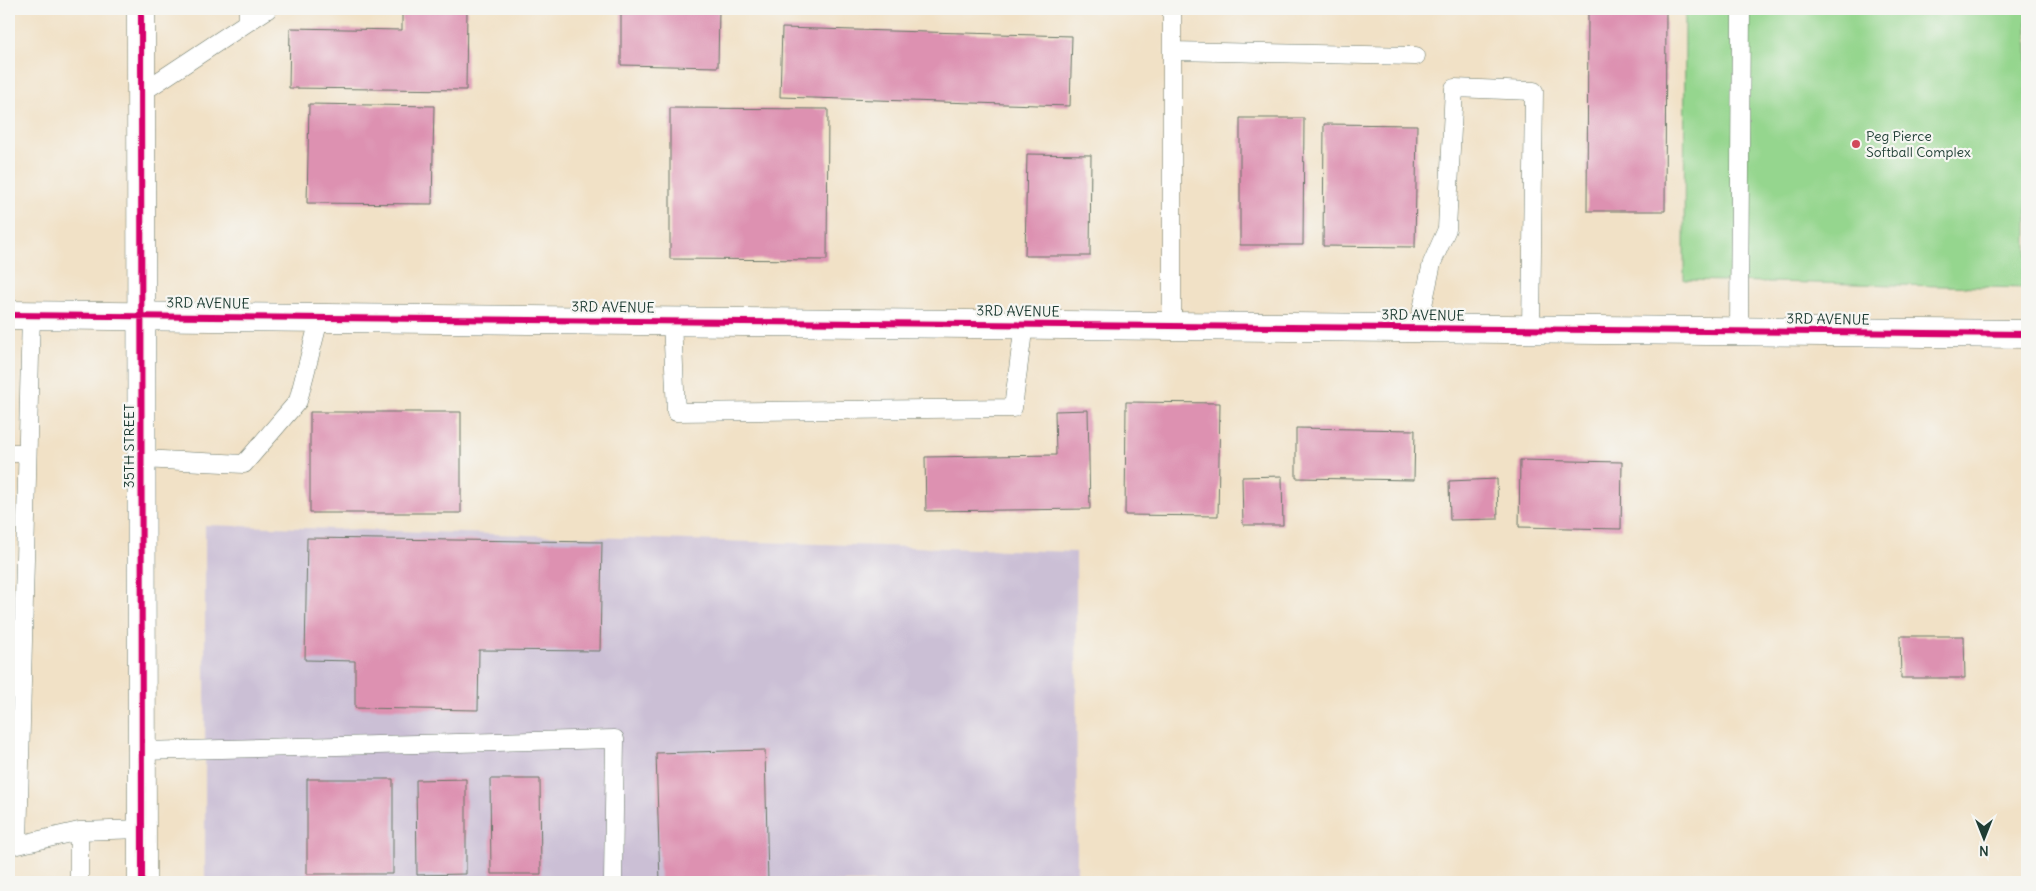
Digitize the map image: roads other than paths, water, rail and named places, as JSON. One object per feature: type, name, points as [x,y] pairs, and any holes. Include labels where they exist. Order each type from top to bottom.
[{"type":"street","name":"35TH STREET","points":[[141,9],[142,882]]},
{"type":"street","name":"3RD AVENUE","points":[[20,314],[2027,334]]},
{"type":"lane","points":[[141,93],[248,15],[268,9]]},
{"type":"lane","points":[[1172,9],[1172,325]]},
{"type":"lane","points":[[1739,331],[1741,9]]},
{"type":"lane","points":[[1172,52],[1416,56]]},
{"type":"lane","points":[[1418,328],[1432,263],[1447,229],[1454,88],[1534,91],[1531,329]]},
{"type":"lane","points":[[20,314],[28,453],[14,845],[79,831],[142,830]]},
{"type":"lane","points":[[141,459],[244,464],[298,401],[320,316]]},
{"type":"lane","points":[[672,320],[676,412],[1013,408],[1024,324]]},
{"type":"lane","points":[[9,453],[28,453]]},
{"type":"lane","points":[[142,752],[615,739],[613,882]]},
{"type":"lane","points":[[79,831],[79,882]]},
{"type":"place","name":"Peg Pierce Softball Complex","points":[[1856,144]]}]
